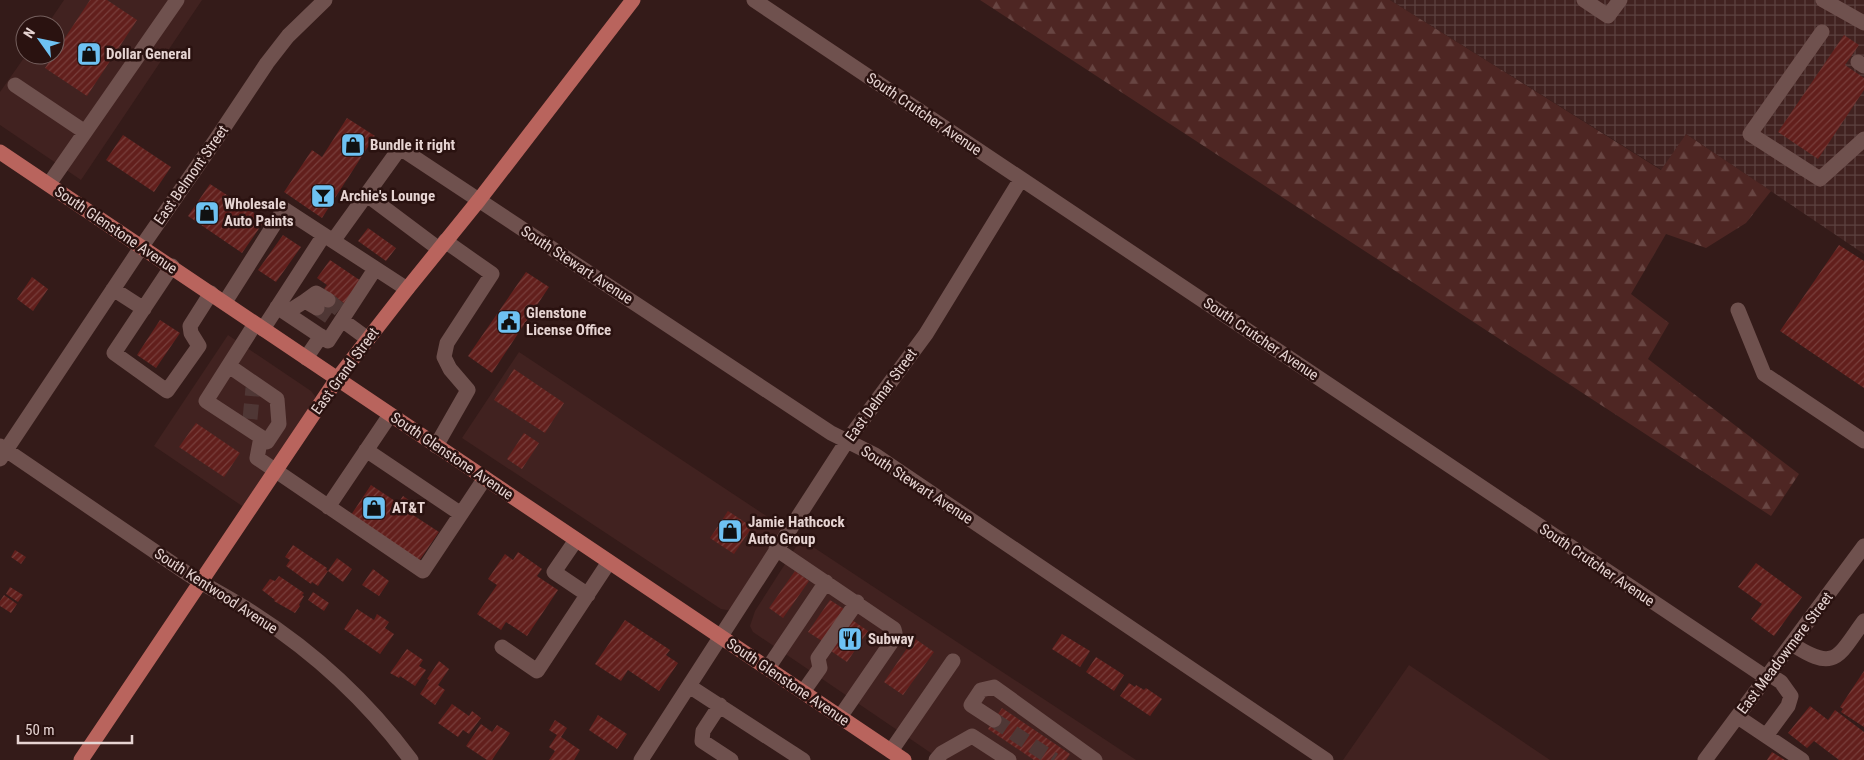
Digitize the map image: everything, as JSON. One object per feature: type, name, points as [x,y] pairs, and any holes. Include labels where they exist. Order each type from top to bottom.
[{"type":"main road","name":"East Grand Street","points":[[81,760],[337,379],[479,200],[633,0]]},
{"type":"main road","name":"South Glenstone Avenue","points":[[0,152],[904,760]]},
{"type":"street","points":[[48,184],[177,0]]},
{"type":"street","name":"East Belmont Street","points":[[2,452],[217,138],[266,63],[288,36],[325,0]]},
{"type":"street","name":"South Crutcher Avenue","points":[[754,0],[1768,677],[1781,682],[1791,696],[1788,706],[1766,736]]},
{"type":"street","points":[[1584,0],[1608,16],[1620,0]]},
{"type":"street","points":[[1823,0],[1864,23]]},
{"type":"street","points":[[1822,32],[1750,134],[1820,179],[1864,139]]},
{"type":"street","points":[[15,85],[85,132]]},
{"type":"street","name":"South Stewart Avenue","points":[[366,195],[400,148],[831,433],[875,455],[1326,760]]},
{"type":"street","name":"East Delmar Street","points":[[641,760],[847,441],[926,334],[1021,179]]},
{"type":"street","points":[[229,366],[277,399],[279,424],[267,442],[253,429],[206,401],[229,366],[259,326],[281,310],[328,238],[366,195],[442,245],[492,274],[447,343],[444,357],[450,370],[468,390],[436,446]]},
{"type":"street","points":[[225,302],[284,209],[407,289]]},
{"type":"street","points":[[172,266],[114,353],[167,391],[199,346],[191,333],[190,326],[211,294]]},
{"type":"street","points":[[281,310],[328,341],[340,317],[375,269]]},
{"type":"street","points":[[113,289],[144,309]]},
{"type":"street","points":[[281,310],[316,303]]},
{"type":"street","points":[[1738,310],[1764,374],[1864,441]]},
{"type":"street","points":[[340,317],[368,339]]},
{"type":"street","points":[[306,358],[320,336]]},
{"type":"street","points":[[328,507],[390,415]]},
{"type":"street","points":[[253,429],[257,458],[423,571],[485,478]]},
{"type":"street","points":[[366,450],[461,514]]},
{"type":"street","name":"South Kentwood Avenue","points":[[2,452],[201,582],[255,614],[287,637],[326,668],[376,716],[411,760]]},
{"type":"street","points":[[576,540],[554,572],[588,595]]},
{"type":"street","name":"East Meadowmere Street","points":[[1705,760],[1864,546]]},
{"type":"street","points":[[776,549],[890,624],[896,633],[840,717]]},
{"type":"street","points":[[502,648],[538,671],[609,562]]},
{"type":"street","points":[[768,668],[826,582]]},
{"type":"street","points":[[803,692],[820,668],[818,658],[857,602]]},
{"type":"street","points":[[1792,644],[1809,655],[1822,660],[1833,658],[1842,650],[1864,621]]},
{"type":"street","points":[[891,751],[953,661]]},
{"type":"street","points":[[689,686],[793,757]]},
{"type":"street","points":[[936,760],[942,754],[972,736],[989,717],[971,705],[981,690],[994,687],[1095,760]]},
{"type":"street","points":[[720,706],[703,731],[702,741],[731,760]]},
{"type":"street","points":[[1738,717],[1802,760]]},
{"type":"street","points":[[972,736],[1009,760]]},
{"type":"shaded area","points":[[64,0],[202,0],[81,180],[0,125],[0,92],[19,65],[65,65],[65,15],[54,15]]},
{"type":"shaded area","points":[[1390,0],[1864,0],[1864,254],[1686,134],[1662,170]]},
{"type":"shaded area","points":[[228,335],[311,391],[315,396],[315,403],[245,508],[154,446]]},
{"type":"shaded area","points":[[519,352],[786,529],[733,609],[721,609],[462,438]]},
{"type":"shaded area","points":[[801,539],[1136,760],[941,760],[753,632],[750,626],[755,611]]},
{"type":"shaded area","points":[[1409,665],[1550,760],[1343,760]]},
{"type":"green space","points":[[980,0],[1390,0],[1661,170],[1686,134],[1771,191],[1746,223],[1706,248],[1666,234],[1631,294],[1669,323],[1648,359],[1799,474],[1771,516]]},
{"type":"building","points":[[90,0],[107,0],[137,20],[87,96],[45,68],[47,65],[65,65],[65,38]]},
{"type":"building","points":[[1844,35],[1859,45],[1845,65],[1864,78],[1864,90],[1818,159],[1778,132]]},
{"type":"building","points":[[347,118],[375,136],[322,218],[284,192],[312,150],[322,157]]},
{"type":"building","points":[[123,135],[171,167],[154,192],[106,160]]},
{"type":"building","points":[[210,184],[265,220],[242,253],[188,216]]},
{"type":"building","points":[[368,228],[396,248],[386,261],[358,241]]},
{"type":"building","points":[[283,235],[301,247],[276,282],[258,270]]},
{"type":"building","points":[[1839,245],[1864,261],[1864,388],[1780,331]]},
{"type":"building","points":[[330,260],[361,281],[345,304],[324,289],[327,285],[317,278]]},
{"type":"building","name":"Glenstone License Office","points":[[526,272],[549,287],[492,373],[468,356]]},
{"type":"building","points":[[32,277],[48,289],[33,311],[17,299]]},
{"type":"building","points":[[160,320],[180,333],[156,368],[137,355]]},
{"type":"building","points":[[514,369],[564,403],[545,433],[494,400]]},
{"type":"building","points":[[196,423],[240,453],[224,477],[179,447]]},
{"type":"building","points":[[524,433],[539,443],[522,469],[507,459]]},
{"type":"building","points":[[371,485],[398,503],[403,496],[419,507],[413,515],[439,532],[417,564],[349,518]]},
{"type":"building","points":[[728,511],[752,527],[734,554],[710,538]]},
{"type":"building","points":[[293,545],[327,568],[326,570],[328,571],[318,586],[312,582],[311,584],[286,566],[290,560],[285,557]]},
{"type":"building","points":[[15,550],[26,557],[21,564],[11,557]]},
{"type":"building","points":[[518,552],[542,569],[537,576],[558,590],[527,636],[506,622],[501,630],[477,614],[497,585],[488,579],[505,554],[513,560]]},
{"type":"building","points":[[337,558],[352,569],[343,582],[328,571]]},
{"type":"building","points":[[1756,563],[1802,597],[1774,636],[1751,619],[1762,604],[1738,587]]},
{"type":"building","points":[[373,569],[389,581],[379,596],[362,585]]},
{"type":"building","points":[[795,571],[809,581],[783,618],[769,608]]},
{"type":"building","points":[[279,576],[304,593],[300,606],[295,613],[274,601],[262,590],[270,579],[275,581]]},
{"type":"building","points":[[10,587],[23,595],[18,602],[6,594]]},
{"type":"building","points":[[313,592],[329,603],[324,611],[308,600]]},
{"type":"building","points":[[4,595],[17,604],[11,613],[0,606],[0,601]]},
{"type":"building","points":[[830,600],[844,609],[822,641],[808,632]]},
{"type":"building","points":[[357,609],[374,620],[377,614],[389,622],[385,628],[394,634],[380,654],[344,629]]},
{"type":"building","points":[[625,620],[670,650],[666,655],[678,663],[659,691],[628,670],[621,681],[595,664]]},
{"type":"building","points":[[852,620],[868,631],[847,662],[831,651]]},
{"type":"building","points":[[1062,634],[1090,651],[1080,667],[1052,649]]},
{"type":"building","points":[[914,638],[934,652],[903,695],[884,682]]},
{"type":"building","points":[[407,649],[423,660],[419,666],[426,670],[415,686],[400,676],[399,678],[390,673]]},
{"type":"building","points":[[1096,657],[1124,675],[1114,691],[1086,672]]},
{"type":"building","points":[[439,661],[449,669],[438,685],[445,690],[435,705],[420,694]]},
{"type":"building","points":[[1864,671],[1864,727],[1841,712],[1843,709],[1840,707]]},
{"type":"building","points":[[1129,683],[1144,690],[1146,688],[1162,699],[1150,716],[1120,696]]},
{"type":"building","points":[[452,704],[469,716],[472,711],[481,718],[469,734],[463,730],[458,737],[438,723]]},
{"type":"building","points":[[1810,706],[1828,720],[1835,710],[1864,732],[1864,760],[1839,760],[1814,741],[1807,748],[1788,733]]},
{"type":"building","points":[[1002,708],[1070,754],[1066,760],[1034,760],[988,729]]},
{"type":"building","points":[[598,715],[627,734],[617,749],[589,730]]},
{"type":"building","points":[[555,720],[567,728],[561,737],[580,750],[574,760],[549,760],[555,751],[549,747],[557,735],[549,730]]},
{"type":"building","points":[[481,724],[492,732],[497,725],[510,733],[492,760],[487,760],[466,746]]},
{"type":"building","points":[[1772,752],[1785,760],[1767,760]]},
{"type":"tunnel","points":[[328,300],[340,310]]},
{"type":"tunnel","points":[[317,308],[330,317]]},
{"type":"tunnel","points":[[250,419],[253,388]]},
{"type":"tunnel","points":[[994,720],[1054,760]]},
{"type":"place","name":"Dollar General","points":[[89,54]]},
{"type":"place","name":"Bundle it right","points":[[353,145]]},
{"type":"place","name":"Archie's Lounge","points":[[323,196]]},
{"type":"place","name":"Wholesale Auto Paints","points":[[207,213]]},
{"type":"place","name":"Glenstone License Office","points":[[509,322]]},
{"type":"place","name":"AT&T","points":[[374,508]]},
{"type":"place","name":"Jamie Hathcock Auto Group","points":[[730,531]]},
{"type":"place","name":"Subway","points":[[850,639]]}]
